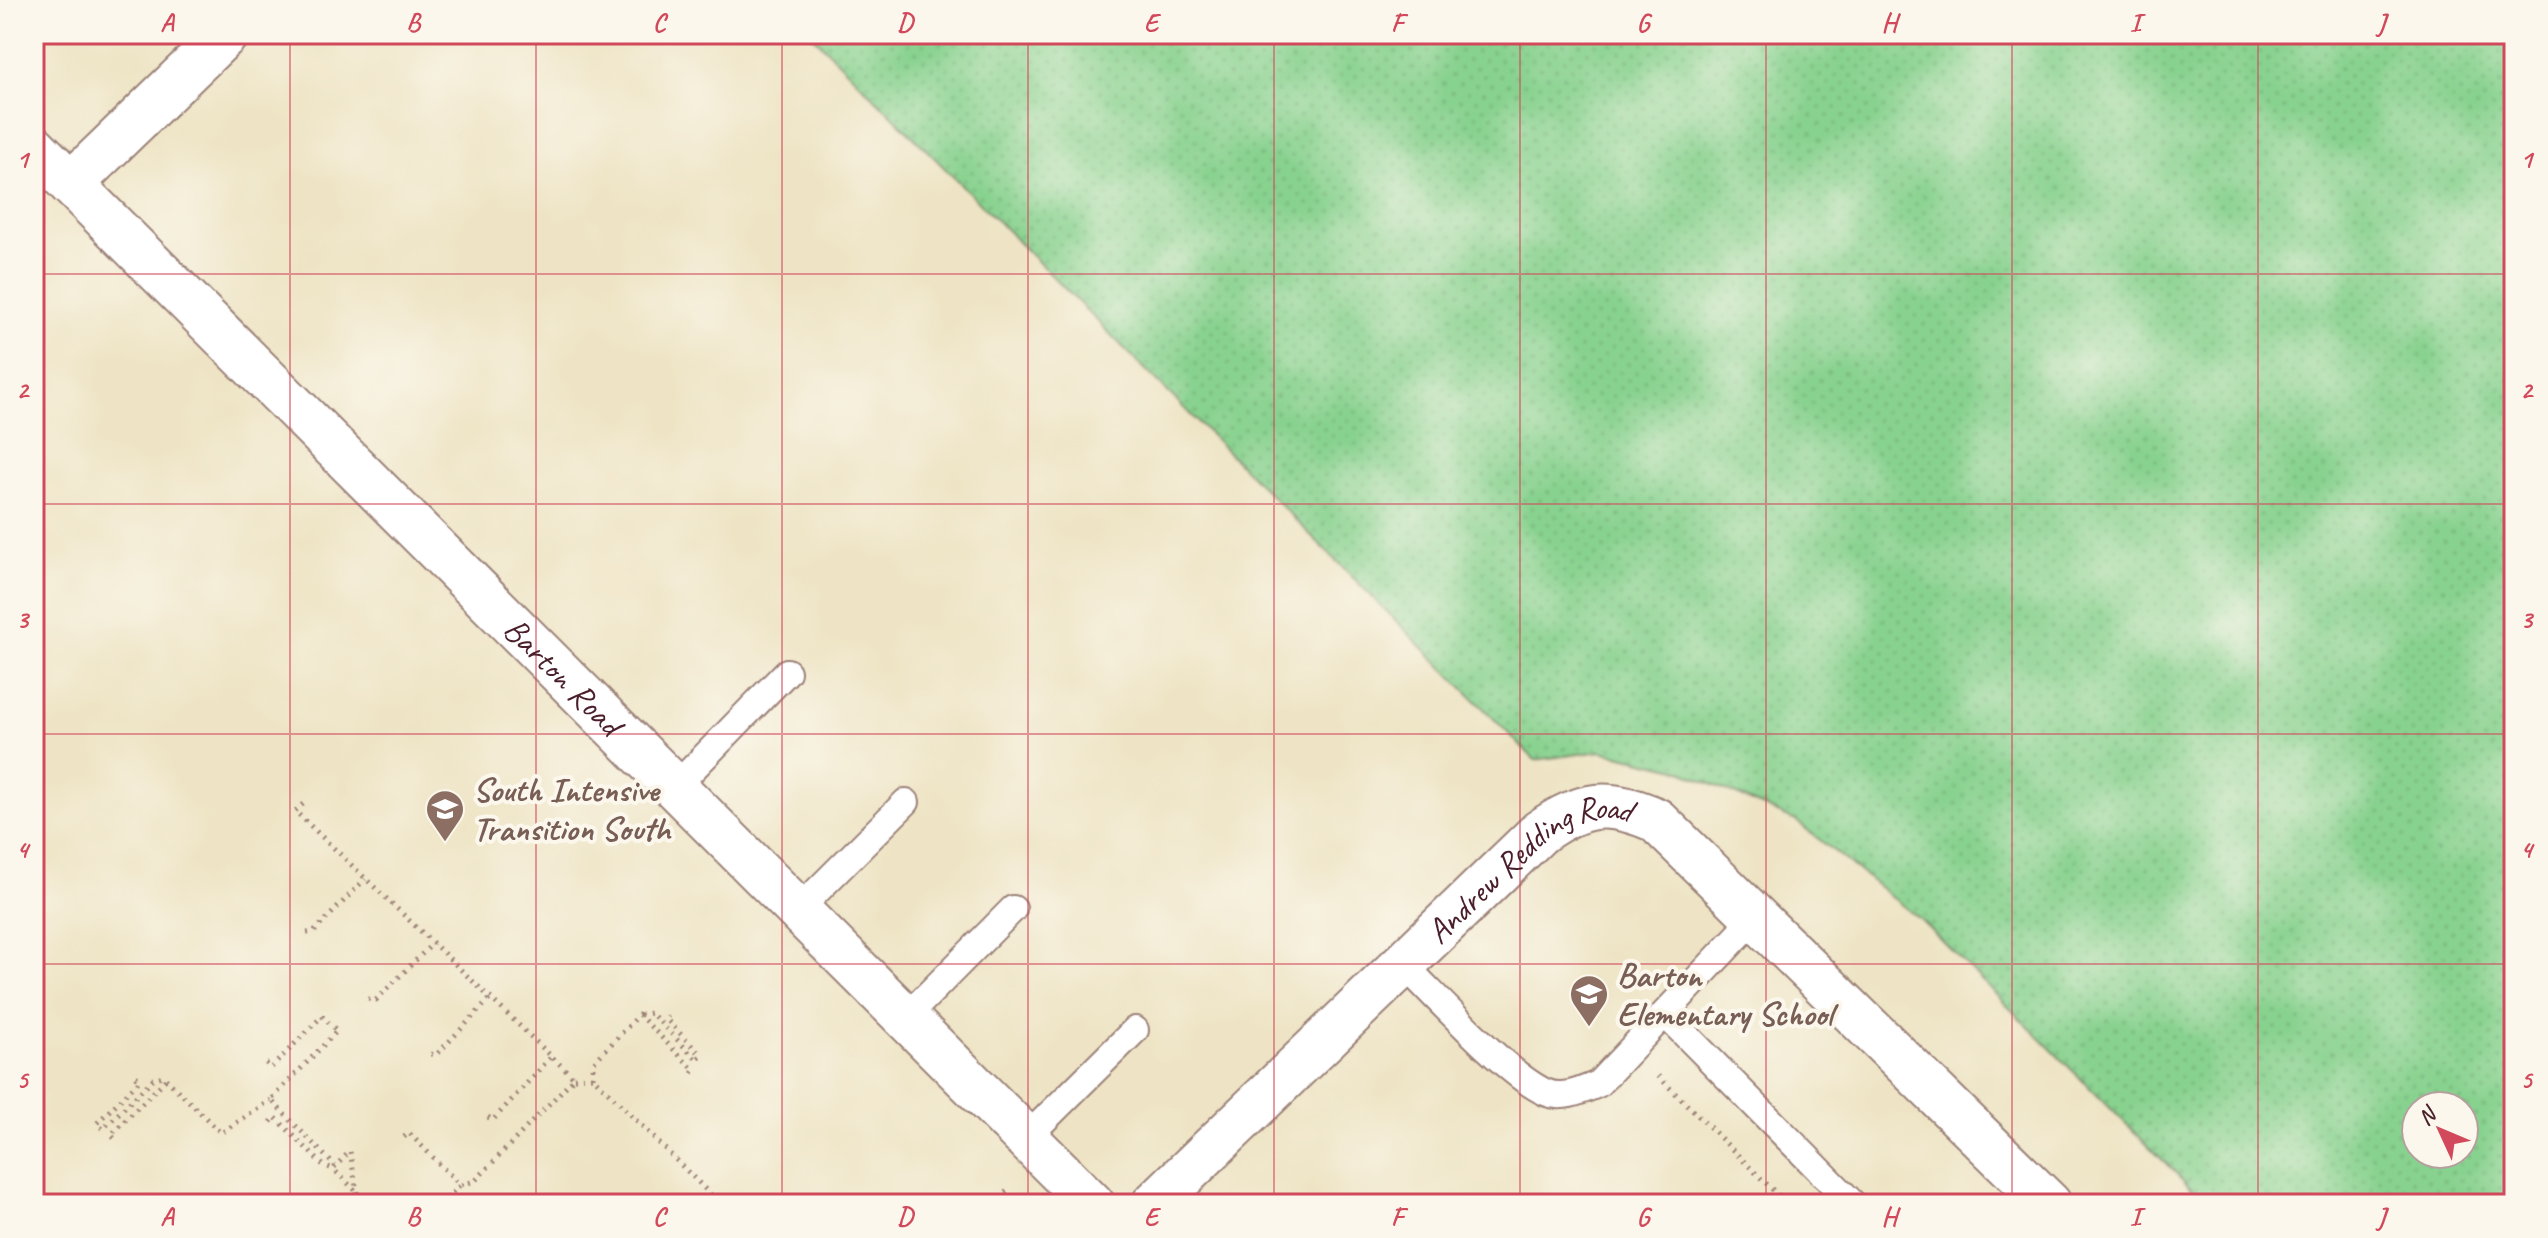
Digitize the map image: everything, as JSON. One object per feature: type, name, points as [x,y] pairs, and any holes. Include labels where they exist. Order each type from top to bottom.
[{"type":"street","points":[[71,184],[226,34]]},
{"type":"street","name":"Barton Road","points":[[34,147],[1092,1204]]},
{"type":"street","name":"Andrew Redding Road","points":[[1154,1204],[1540,832],[1566,814],[1597,806],[1627,807],[1656,820],[2049,1204]]},
{"type":"lane","points":[[675,787],[787,672]]},
{"type":"lane","points":[[798,910],[906,802]]},
{"type":"lane","points":[[906,1017],[1013,909]]},
{"type":"lane","points":[[1403,964],[1520,1076],[1547,1093],[1574,1095],[1598,1084],[1756,917]]},
{"type":"lane","points":[[1665,1014],[1853,1204]]},
{"type":"lane","points":[[1026,1138],[1135,1030]]},
{"type":"path","points":[[303,804],[295,811],[574,1078]]},
{"type":"path","points":[[307,933],[314,932],[365,879]]},
{"type":"path","points":[[368,999],[376,1000],[433,943]]},
{"type":"path","points":[[431,1054],[436,1055],[491,998]]},
{"type":"path","points":[[668,1016],[666,1019],[701,1055],[697,1060],[651,1013],[639,1015],[593,1063],[593,1077],[720,1204]]},
{"type":"path","points":[[639,1015],[694,1070],[690,1077]]},
{"type":"path","points":[[136,1076],[140,1080],[97,1123],[103,1129],[153,1079],[163,1076],[221,1133],[271,1100],[337,1031],[322,1016],[271,1068],[266,1063]]},
{"type":"path","points":[[488,1117],[493,1120],[551,1057]]},
{"type":"path","points":[[1658,1076],[1787,1204]]},
{"type":"path","points":[[441,1204],[460,1185],[475,1181],[574,1078],[593,1077]]},
{"type":"path","points":[[114,1138],[111,1135],[166,1079]]},
{"type":"path","points":[[271,1100],[355,1190]]},
{"type":"path","points":[[271,1122],[275,1117],[323,1165],[334,1167]]},
{"type":"path","points":[[404,1137],[409,1133],[460,1185]]},
{"type":"path","points":[[334,1167],[350,1151],[359,1204]]},
{"type":"path","points":[[994,1204],[1007,1191]]},
{"type":"green space","points":[[811,34],[2514,34],[2514,1204],[2207,1204],[1922,921],[1796,821],[1677,769],[1601,751],[1535,760]]},
{"type":"place","name":"South Intensive Transition South","points":[[445,843]]},
{"type":"place","name":"Barton Elementary School","points":[[1589,1028]]}]
